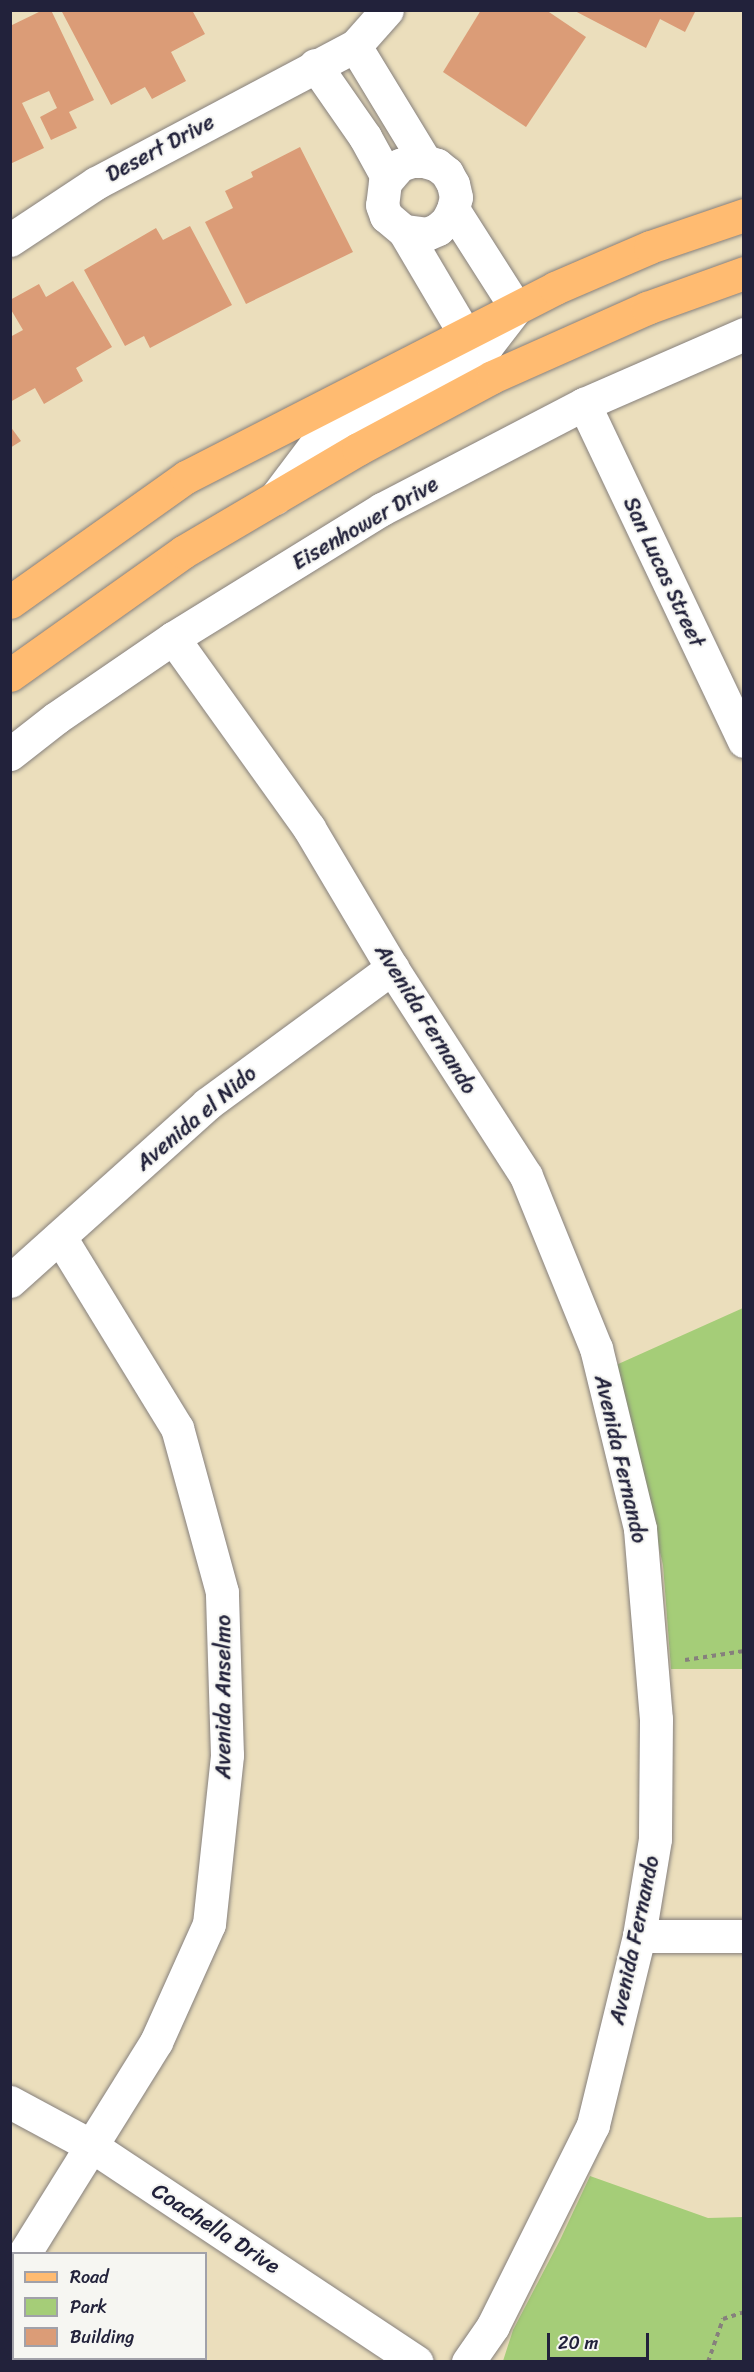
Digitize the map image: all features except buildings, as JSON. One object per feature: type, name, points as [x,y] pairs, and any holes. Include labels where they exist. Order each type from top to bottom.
[{"type":"main road","points":[[10,602],[186,477],[555,288],[650,247],[744,215]]},
{"type":"main road","points":[[10,675],[183,552],[358,449],[492,377],[647,308],[744,273]]},
{"type":"street","points":[[387,10],[355,46],[425,161]]},
{"type":"street","name":"Desert Drive","points":[[10,240],[96,183],[315,65],[355,46]]},
{"type":"street","points":[[315,65],[365,137],[387,177]]},
{"type":"street","points":[[404,231],[427,234],[438,229],[453,209],[456,197],[450,179],[437,165],[425,161],[400,165],[387,177],[381,193],[382,205],[386,216],[404,231],[464,333]]},
{"type":"street","points":[[275,498],[318,441],[486,347],[516,308],[453,209]]},
{"type":"street","name":"Eisenhower Drive","points":[[10,754],[56,718],[173,638],[382,509],[584,404],[744,334]]},
{"type":"street","name":"San Lucas Street","points":[[584,404],[744,741]]},
{"type":"street","name":"Avenida Fernando","points":[[173,638],[309,828],[392,968],[526,1176],[596,1348],[640,1529],[656,1719],[655,1839],[639,1936],[593,2125],[494,2326],[468,2361]]},
{"type":"street","name":"Avenida el Nido","points":[[10,1281],[207,1104],[392,968]]},
{"type":"street","name":"Avenida Anselmo","points":[[25,2252],[156,2042],[209,1924],[227,1755],[222,1592],[177,1428],[60,1237]]},
{"type":"street","points":[[639,1936],[744,1936]]},
{"type":"street","name":"Coachella Drive","points":[[10,2102],[90,2145],[417,2361]]},
{"type":"path","points":[[673,1662],[744,1651]]},
{"type":"path","points":[[708,2361],[723,2319],[744,2312]]},
{"type":"green space","points":[[743,1308],[743,1669],[671,1669],[663,1565],[616,1365]]},
{"type":"green space","points":[[590,2176],[708,2218],[743,2217],[743,2361],[503,2361],[513,2330]]}]
